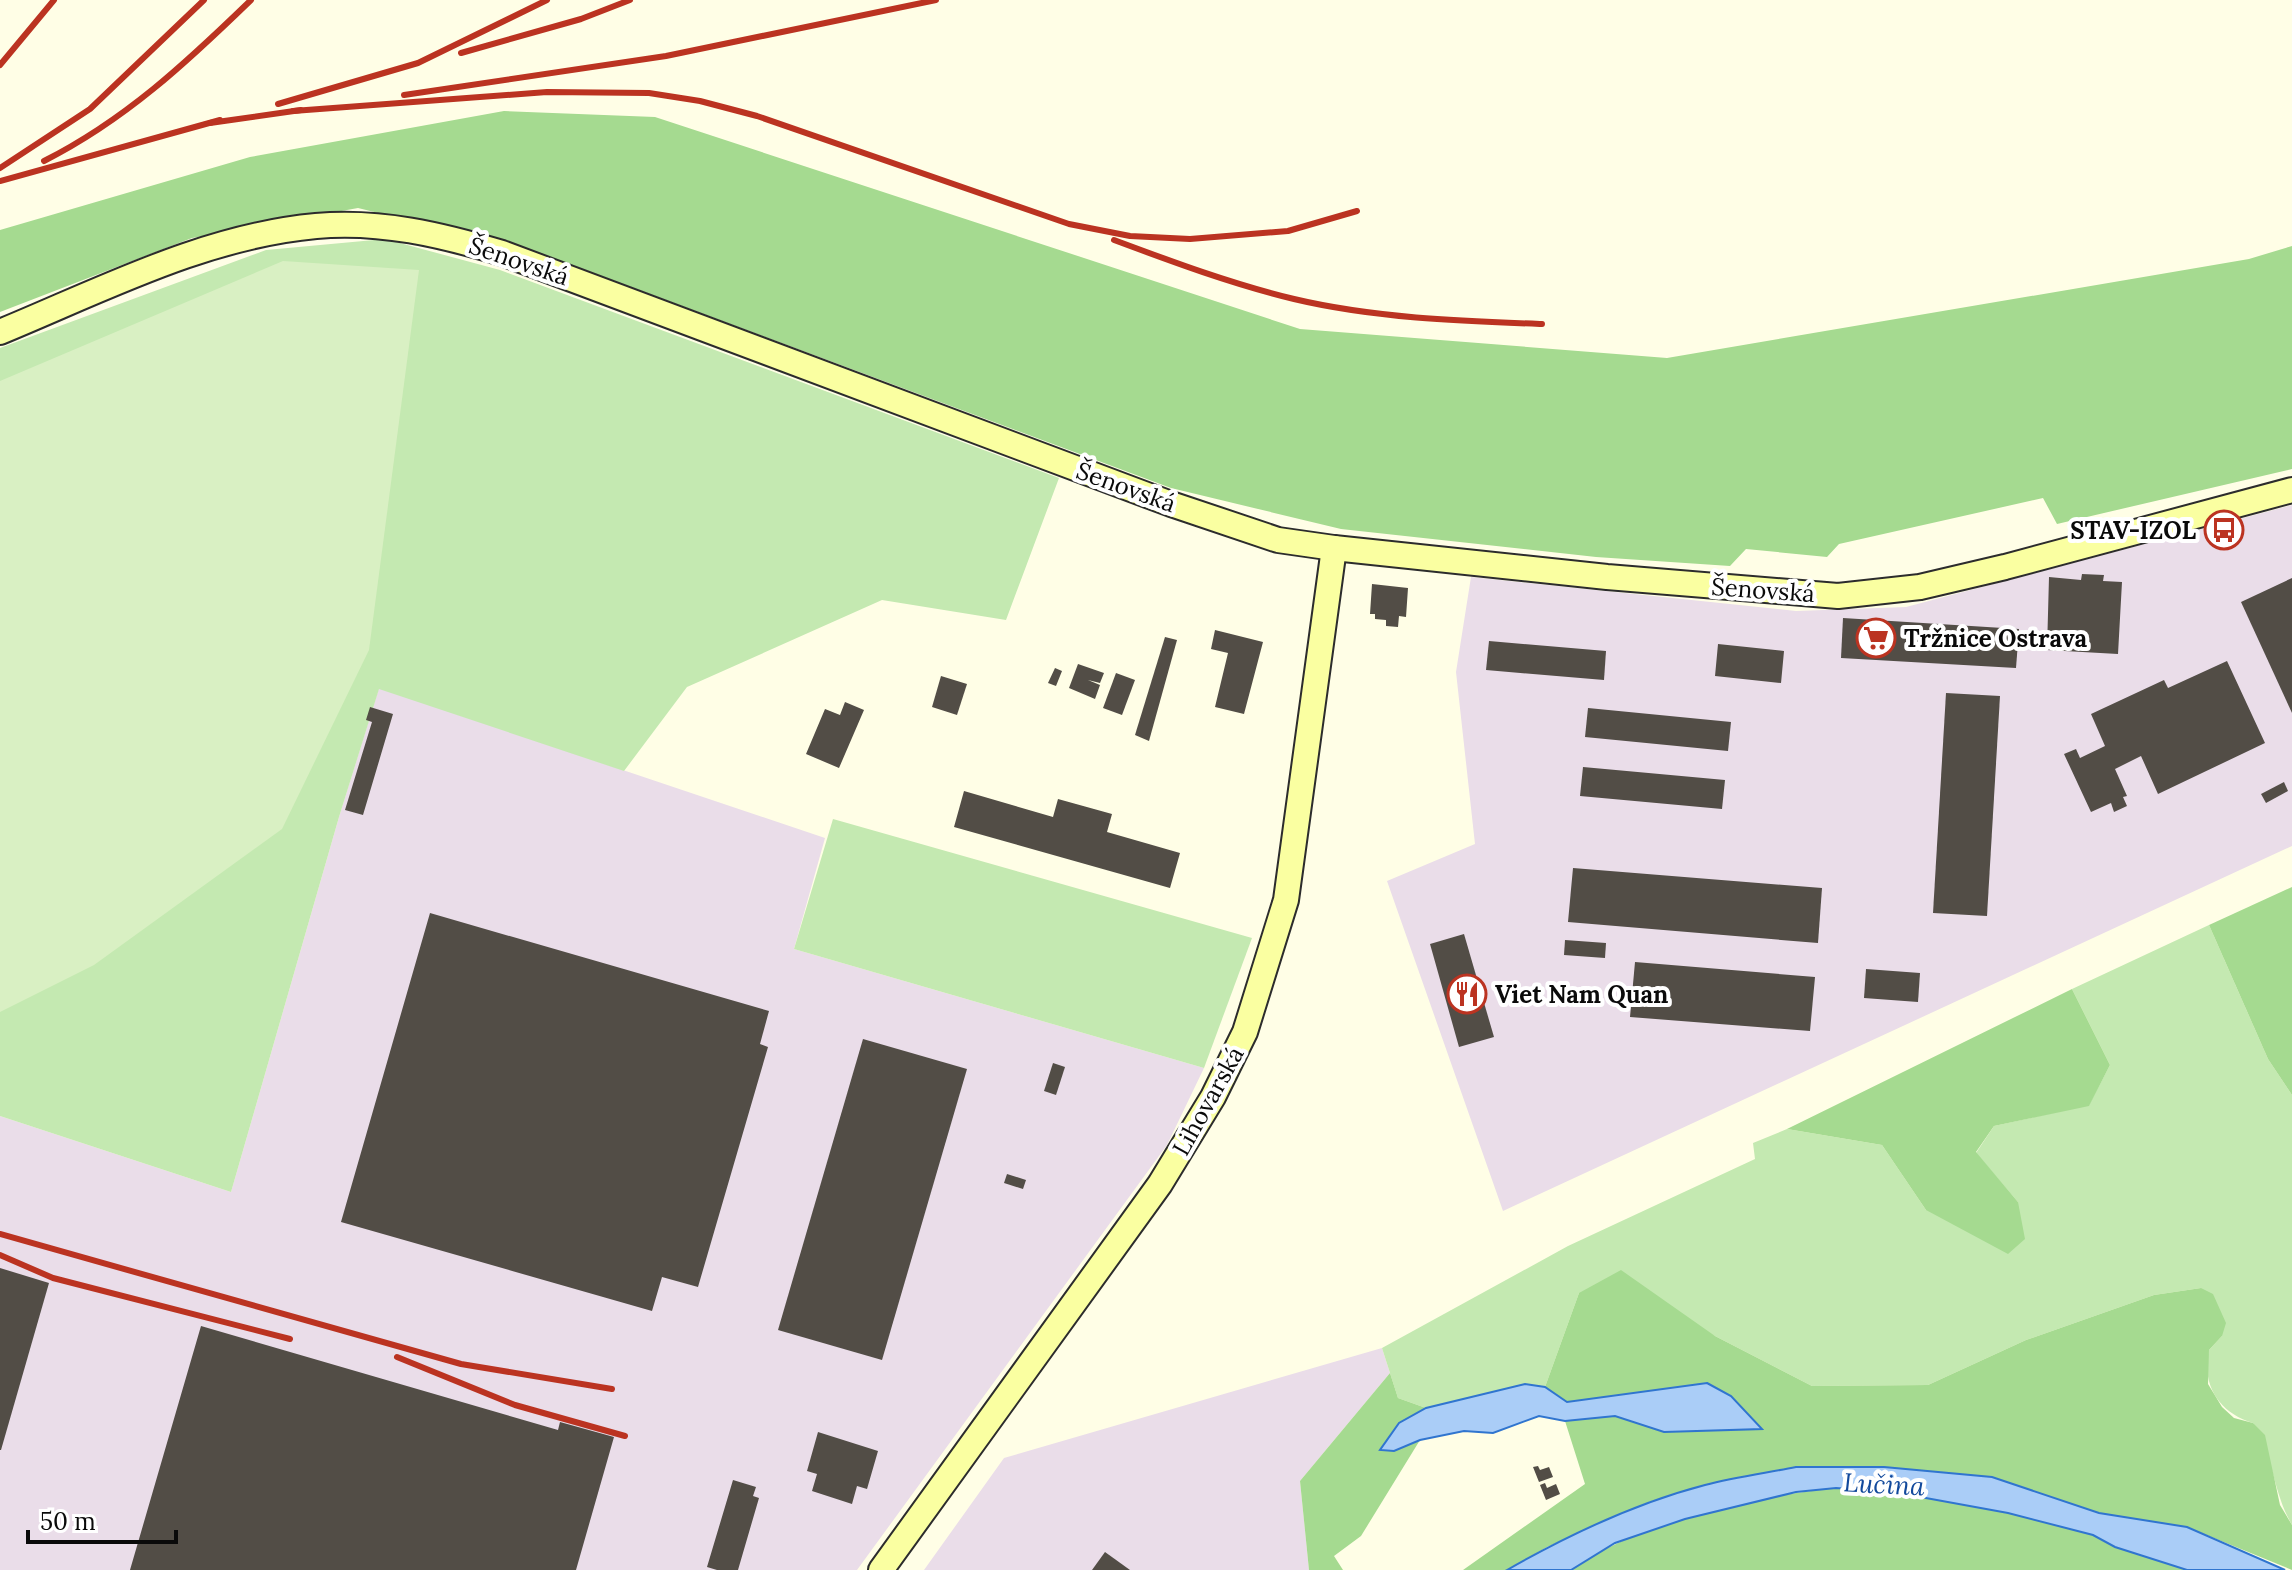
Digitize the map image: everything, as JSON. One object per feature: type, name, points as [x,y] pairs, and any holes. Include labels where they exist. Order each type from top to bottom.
[{"type":"street","name":"Šenovská","points":[[0,332],[197,252],[264,233],[317,225],[351,225],[436,234],[526,262],[1194,512],[1278,540],[1607,577],[1838,596],[1920,587],[1991,571],[2292,490]]},
{"type":"street","name":"Lihovarská","points":[[881,1570],[1160,1184],[1208,1107],[1245,1032],[1286,900],[1334,548]]},
{"type":"shaded area","points":[[2292,505],[2292,846],[1503,1211],[1387,881],[1475,844],[1456,672],[1471,577],[1796,611],[1906,607]]},
{"type":"shaded area","points":[[379,688],[825,838],[794,949],[1204,1068],[1167,1145],[857,1570],[0,1570],[0,1116],[231,1192]]},
{"type":"shaded area","points":[[1382,1348],[1390,1373],[1300,1481],[1309,1570],[924,1570],[1004,1458]]},
{"type":"green space","points":[[504,111],[655,117],[1300,329],[1667,358],[2249,259],[2292,246],[2292,469],[2057,524],[2043,498],[1839,544],[1827,557],[1746,549],[1730,566],[1596,557],[1341,529],[1171,488],[537,252],[358,208],[192,238],[0,312],[0,230],[250,157]]},
{"type":"green space","points":[[385,239],[500,270],[1059,478],[1006,620],[882,600],[687,687],[624,771],[379,689],[231,1192],[0,1116],[0,348],[266,250]]},
{"type":"green space","points":[[283,261],[419,270],[369,650],[282,829],[94,965],[0,1012],[0,381]]},
{"type":"green space","points":[[833,819],[1252,938],[1204,1068],[794,949]]},
{"type":"green space","points":[[2292,887],[2292,1095],[2268,1059],[2209,925]]},
{"type":"green space","points":[[2209,925],[2268,1059],[2292,1095],[2292,1525],[2266,1450],[2253,1423],[2222,1405],[2210,1386],[2209,1350],[2222,1336],[2201,1288],[2154,1295],[2026,1340],[1928,1385],[1812,1386],[1715,1336],[1579,1293],[1545,1387],[1525,1384],[1426,1408],[1398,1398],[1382,1348],[1568,1246],[1755,1159],[1753,1143],[1787,1129],[1882,1145],[1926,1210],[2018,1202],[1976,1153],[1994,1126],[2089,1105],[2110,1065],[2072,989]]},
{"type":"green space","points":[[2072,989],[2110,1065],[2089,1106],[1994,1126],[1976,1152],[2018,1202],[2025,1239],[2008,1254],[1926,1210],[1882,1145],[1787,1129]]},
{"type":"green space","points":[[1621,1270],[1715,1336],[1812,1386],[1928,1385],[2026,1340],[2154,1295],[2201,1288],[2213,1294],[2226,1323],[2222,1336],[2209,1350],[2208,1384],[2222,1407],[2234,1418],[2253,1423],[2265,1435],[2280,1505],[2292,1525],[2292,1570],[2187,1527],[2099,1513],[1992,1477],[1884,1467],[1796,1467],[1708,1484],[1649,1502],[1547,1547],[1507,1570],[1463,1570],[1585,1484],[1565,1421],[1615,1416],[1665,1432],[1761,1429],[1731,1396],[1707,1383],[1567,1402],[1545,1387],[1579,1293]]},
{"type":"green space","points":[[1390,1373],[1398,1398],[1426,1408],[1399,1423],[1394,1451],[1420,1440],[1361,1536],[1334,1556],[1343,1570],[1309,1570],[1300,1481]]},
{"type":"green space","points":[[1836,1488],[1893,1492],[2008,1513],[2093,1535],[2115,1547],[2187,1570],[1571,1570],[1630,1538],[1698,1514],[1768,1498]]},
{"type":"water","points":[[1707,1383],[1731,1396],[1762,1429],[1664,1432],[1615,1416],[1565,1421],[1539,1416],[1493,1433],[1464,1431],[1420,1440],[1394,1451],[1380,1450],[1399,1423],[1426,1408],[1525,1384],[1545,1387],[1567,1402]]},
{"type":"water","name":"Lučina","points":[[1796,1467],[1884,1467],[1992,1477],[2099,1513],[2187,1527],[2285,1570],[2187,1570],[2115,1547],[2093,1535],[2008,1513],[1893,1492],[1836,1488],[1796,1492],[1685,1519],[1615,1543],[1571,1570],[1507,1570],[1579,1532],[1679,1492]]},
{"type":"building","points":[[2082,574],[2104,575],[2103,581],[2122,582],[2118,654],[2047,650],[2049,577],[2081,580]]},
{"type":"building","points":[[2292,578],[2292,713],[2241,602]]},
{"type":"building","points":[[1372,584],[1408,588],[1406,617],[1399,616],[1398,627],[1386,626],[1386,620],[1375,619],[1375,614],[1370,614]]},
{"type":"building","points":[[1843,618],[2019,629],[2016,668],[1841,658]]},
{"type":"building","points":[[1215,630],[1263,642],[1244,714],[1215,707],[1228,653],[1211,649]]},
{"type":"building","points":[[1165,637],[1177,640],[1149,741],[1135,735]]},
{"type":"building","points":[[1489,641],[1606,651],[1604,680],[1486,670]]},
{"type":"building","points":[[1718,644],[1784,651],[1781,683],[1715,676]]},
{"type":"building","points":[[2227,661],[2265,743],[2158,794],[2141,756],[2115,769],[2127,796],[2123,797],[2127,806],[2114,812],[2111,803],[2091,812],[2064,754],[2076,749],[2080,758],[2105,746],[2091,714],[2164,680],[2168,688]]},
{"type":"building","points":[[1078,664],[1104,673],[1100,683],[1088,680],[1100,685],[1095,699],[1069,688]]},
{"type":"building","points":[[1055,668],[1062,671],[1056,686],[1048,683]]},
{"type":"building","points":[[1116,673],[1135,680],[1122,715],[1103,708]]},
{"type":"building","points":[[941,676],[967,684],[957,715],[932,707]]},
{"type":"building","points":[[1946,693],[2000,696],[1987,916],[1933,913]]},
{"type":"building","points":[[845,702],[864,710],[839,768],[806,754],[825,709],[840,715]]},
{"type":"building","points":[[370,707],[393,714],[363,815],[345,810],[372,722],[366,720]]},
{"type":"building","points":[[1588,708],[1731,722],[1728,751],[1585,737]]},
{"type":"building","points":[[1583,767],[1725,780],[1722,809],[1580,796]]},
{"type":"building","points":[[2284,782],[2288,791],[2266,803],[2261,794]]},
{"type":"building","points":[[964,791],[1053,817],[1058,799],[1112,814],[1107,832],[1180,853],[1170,888],[954,827]]},
{"type":"building","points":[[1573,868],[1822,888],[1818,943],[1568,922]]},
{"type":"building","points":[[430,913],[769,1011],[760,1044],[768,1047],[698,1287],[662,1277],[652,1311],[341,1222]]},
{"type":"building","points":[[1464,934],[1494,1037],[1459,1047],[1430,944]]},
{"type":"building","points":[[1565,940],[1606,943],[1605,958],[1564,955]]},
{"type":"building","points":[[1635,962],[1815,977],[1810,1031],[1630,1017]]},
{"type":"building","points":[[1866,969],[1920,973],[1918,1002],[1864,998]]},
{"type":"building","points":[[863,1039],[967,1069],[882,1360],[778,1330]]},
{"type":"building","points":[[1053,1063],[1065,1067],[1056,1095],[1044,1091]]},
{"type":"building","points":[[1007,1174],[1026,1180],[1023,1189],[1004,1183]]},
{"type":"building","points":[[0,1268],[49,1283],[1,1450],[0,1450]]},
{"type":"building","points":[[201,1326],[558,1430],[560,1422],[614,1437],[576,1570],[130,1570]]},
{"type":"building","points":[[818,1432],[878,1451],[867,1489],[857,1486],[852,1504],[812,1491],[817,1474],[807,1471]]},
{"type":"building","points":[[1538,1466],[1540,1470],[1549,1467],[1553,1477],[1539,1482],[1533,1467]]},
{"type":"building","points":[[733,1480],[756,1487],[753,1496],[759,1498],[738,1570],[717,1570],[707,1567]]},
{"type":"building","points":[[1545,1483],[1547,1488],[1556,1484],[1560,1494],[1546,1500],[1540,1485]]},
{"type":"building","points":[[1105,1552],[1130,1570],[1092,1570]]},
{"type":"railway","points":[[0,65],[54,0]]},
{"type":"railway","points":[[0,168],[90,109],[204,0]]},
{"type":"railway","points":[[44,161],[101,127],[154,89],[251,0]]},
{"type":"railway","points":[[278,104],[418,63],[547,0]]},
{"type":"railway","points":[[461,53],[581,19],[630,0]]},
{"type":"railway","points":[[404,95],[666,56],[936,0]]},
{"type":"railway","points":[[293,111],[547,92],[649,93],[700,101],[757,116],[1069,224],[1130,236],[1190,239],[1288,231],[1357,211]]},
{"type":"railway","points":[[210,123],[301,110]]},
{"type":"railway","points":[[0,181],[220,120]]},
{"type":"railway","points":[[1114,240],[1225,280],[1324,305],[1417,318],[1542,324]]},
{"type":"railway","points":[[0,1234],[461,1364],[612,1389]]},
{"type":"railway","points":[[0,1255],[53,1278],[290,1339]]},
{"type":"railway","points":[[397,1357],[515,1405],[625,1436]]},
{"type":"place","name":"STAV-IZOL","points":[[2224,530]]},
{"type":"place","name":"Tržnice Ostrava","points":[[1876,638]]},
{"type":"place","name":"Viet Nam Quan","points":[[1467,994]]}]
